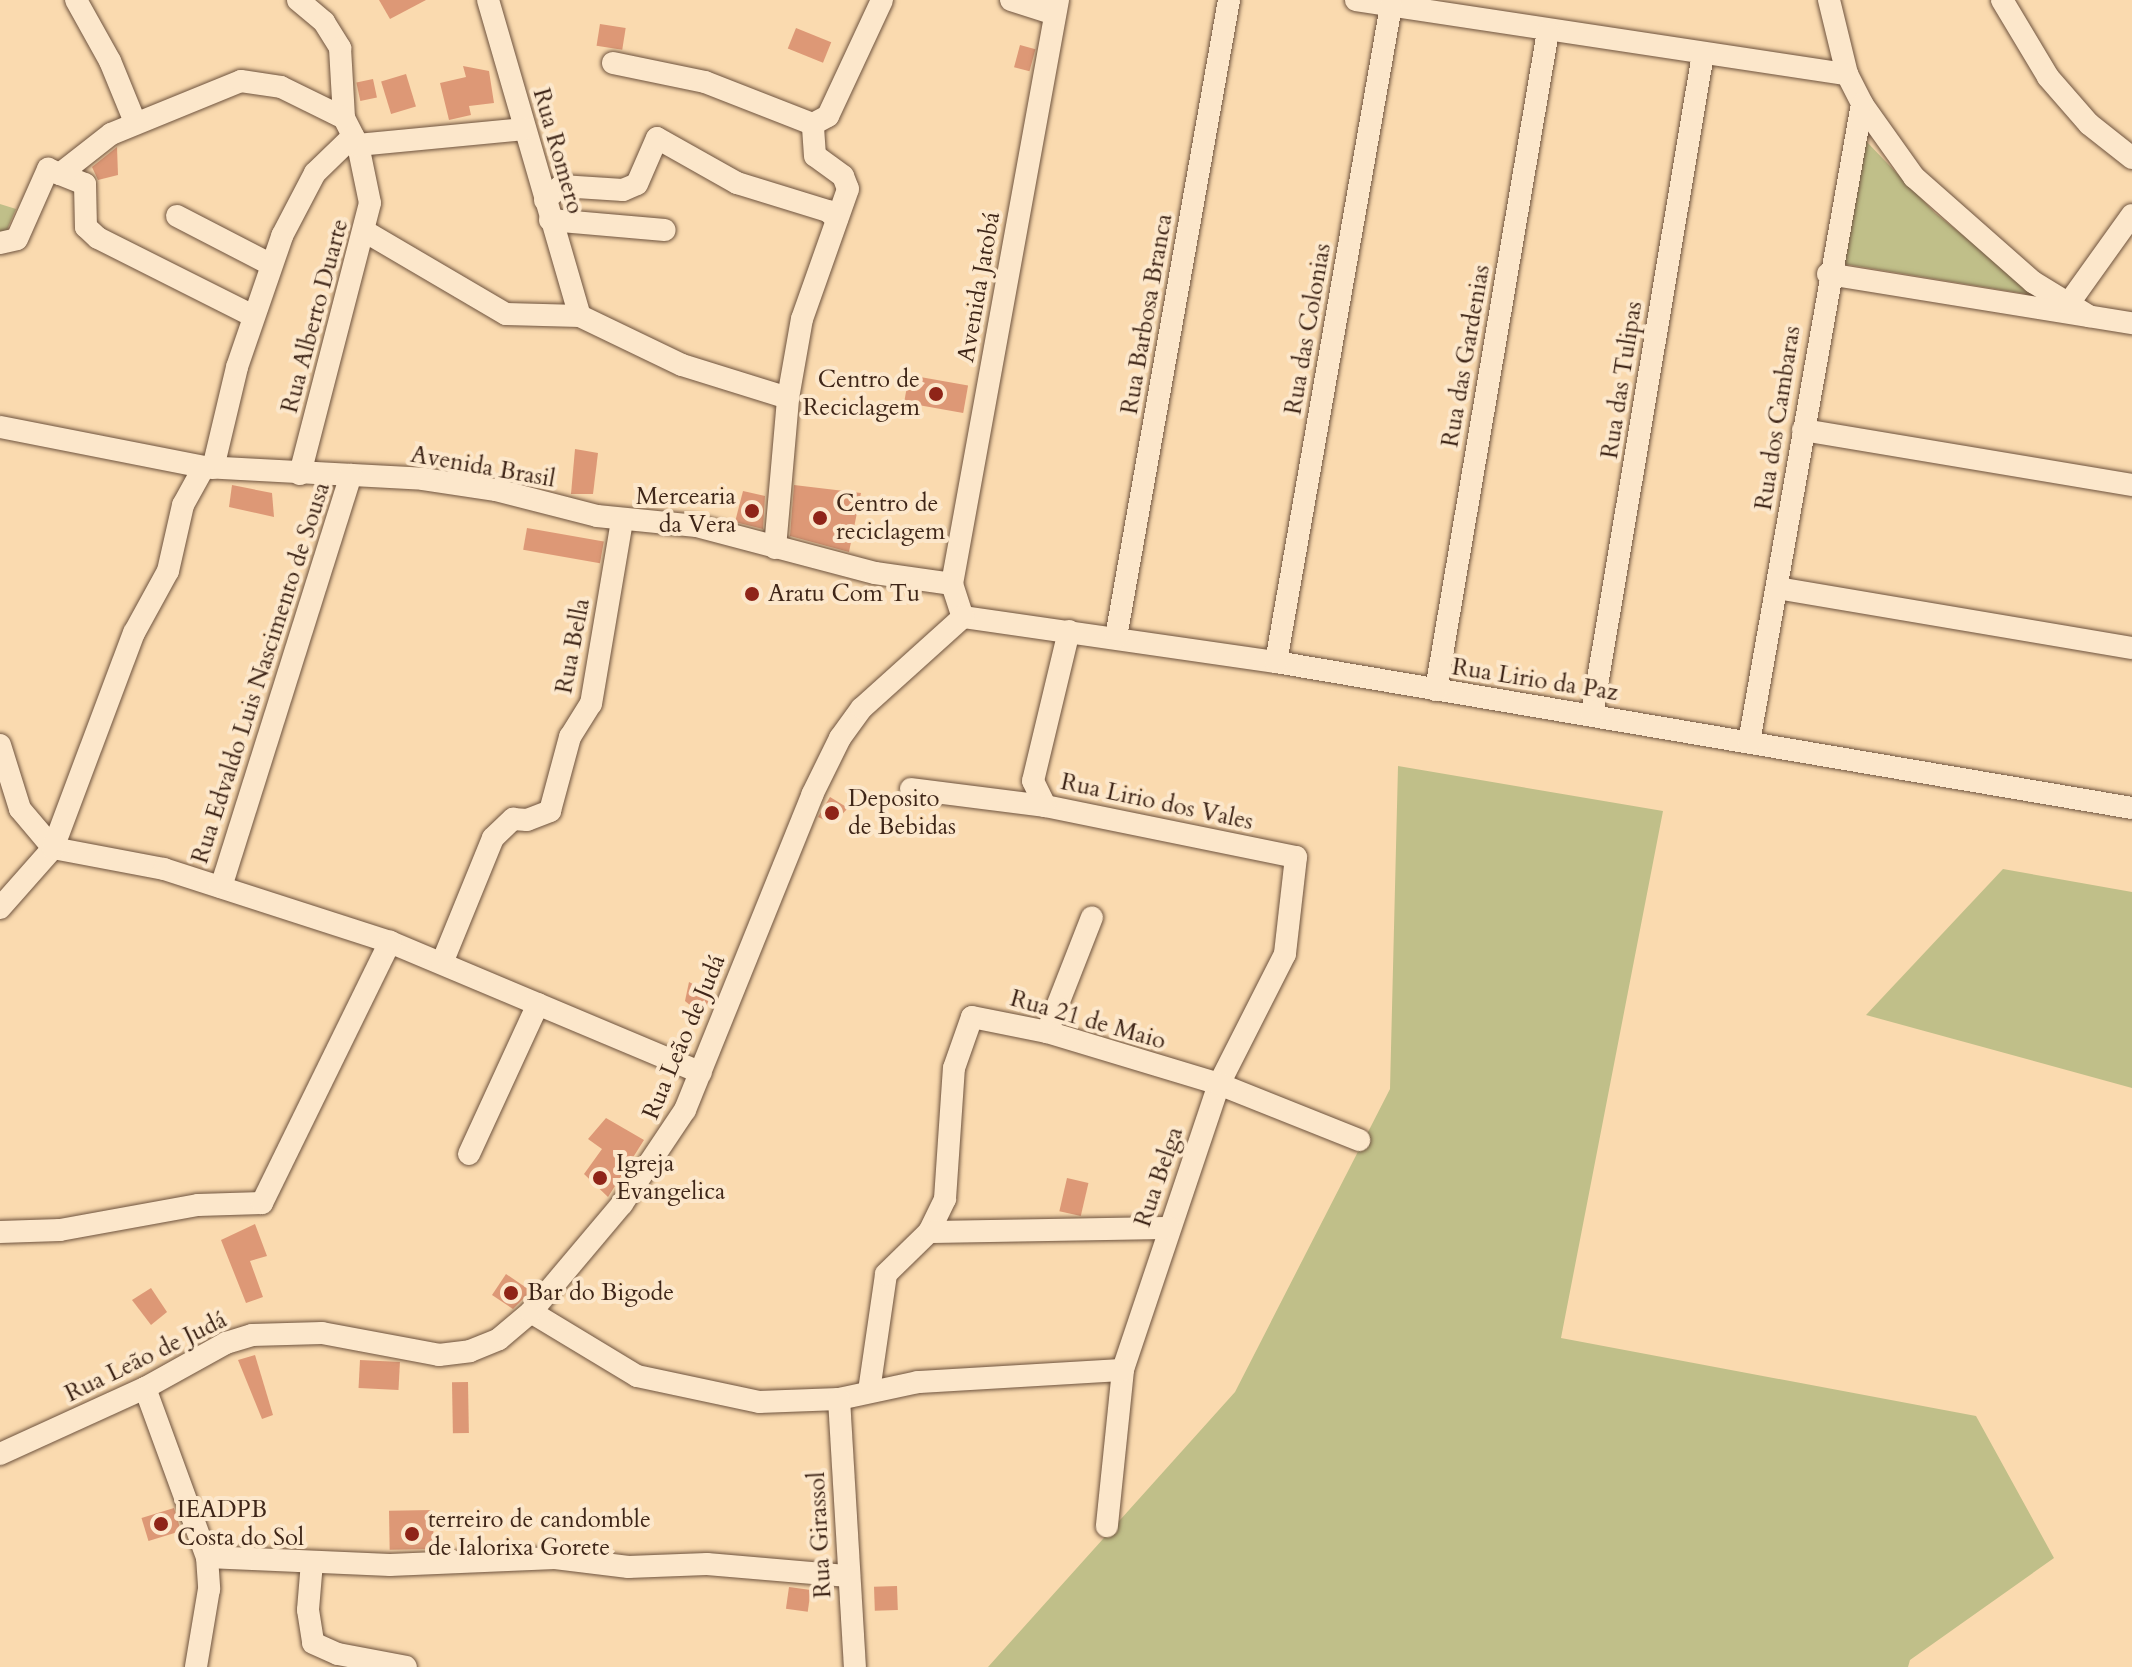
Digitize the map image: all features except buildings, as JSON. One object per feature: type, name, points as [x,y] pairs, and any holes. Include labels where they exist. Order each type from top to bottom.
[{"type":"street","points":[[76,0],[110,61],[135,122]]},
{"type":"street","name":"Rua Alberto Duarte","points":[[298,0],[324,22],[340,48],[352,133],[370,203],[366,232],[300,474]]},
{"type":"street","name":"Rua Romero","points":[[488,0],[580,316]]},
{"type":"street","points":[[613,63],[705,82],[813,124],[828,116],[882,0]]},
{"type":"street","points":[[1011,0],[1056,7]]},
{"type":"street","name":"Rua Barbosa Branca","points":[[1116,637],[1229,0]]},
{"type":"street","points":[[1356,0],[1847,74]]},
{"type":"street","points":[[1829,0],[1847,74],[1862,104],[1914,177],[1976,236],[2033,282],[2089,316]]},
{"type":"street","points":[[2002,0],[2048,77],[2089,124],[2132,158]]},
{"type":"street","name":"Rua das Colonias","points":[[1276,662],[1391,6]]},
{"type":"street","name":"Avenida Jatobá","points":[[952,584],[1056,7]]},
{"type":"street","name":"Rua das Gardenias","points":[[1436,690],[1548,31]]},
{"type":"street","name":"Rua das Tulipas","points":[[1592,715],[1703,54]]},
{"type":"street","points":[[60,174],[135,122],[241,81],[281,87],[352,133],[524,129]]},
{"type":"street","name":"Rua dos Cambaras","points":[[1749,742],[1828,274],[1862,104]]},
{"type":"street","points":[[775,548],[788,398],[802,319],[847,181],[815,156],[813,124]]},
{"type":"street","points":[[0,908],[49,846],[134,633],[168,571],[183,505],[209,468],[270,264],[315,173],[352,133]]},
{"type":"street","points":[[665,230],[547,210],[561,186],[623,190],[637,184],[657,138],[737,183],[828,211],[837,219]]},
{"type":"street","points":[[0,243],[17,239],[48,169],[85,184],[86,227],[98,238],[253,316]]},
{"type":"street","points":[[2069,303],[2132,215]]},
{"type":"street","points":[[177,216],[270,264]]},
{"type":"street","points":[[366,232],[506,314],[580,316],[682,365],[788,398]]},
{"type":"street","points":[[1828,274],[2132,323]]},
{"type":"street","name":"Avenida Brasil","points":[[0,427],[209,468],[351,475],[496,490],[622,520],[697,526],[875,573],[952,584]]},
{"type":"street","points":[[1803,430],[2132,485]]},
{"type":"street","name":"Rua Edvaldo Luis Nascimento de Sousa","points":[[221,887],[351,475]]},
{"type":"street","name":"Rua Bella","points":[[442,963],[500,827],[550,811],[570,737],[591,704],[622,520]]},
{"type":"street","points":[[952,584],[963,617]]},
{"type":"street","points":[[1777,588],[2132,648]]},
{"type":"street","name":"Rua Lirio da Paz","points":[[963,617],[1276,662],[2132,808]]},
{"type":"street","name":"Rua Leão de Judá","points":[[0,1454],[145,1388],[226,1343],[252,1335],[322,1333],[439,1355],[470,1351],[499,1339],[531,1312],[666,1144],[701,1073],[812,795],[840,738],[895,676],[963,617]]},
{"type":"street","name":"Rua Lirio dos Vales","points":[[1069,631],[1033,781],[1045,806],[1296,857]]},
{"type":"street","points":[[0,745],[20,809],[49,846],[117,857],[390,942],[701,1073]]},
{"type":"street","points":[[911,789],[1045,806]]},
{"type":"street","name":"Rua Belga","points":[[1107,1526],[1123,1370],[1168,1228],[1219,1084],[1285,954],[1296,857]]},
{"type":"street","points":[[1047,1032],[1092,917]]},
{"type":"street","points":[[0,1232],[60,1230],[198,1205],[262,1203],[390,942]]},
{"type":"street","points":[[469,1154],[538,1004]]},
{"type":"street","name":"Rua 21 de Maio","points":[[929,1232],[945,1199],[954,1068],[966,1025],[980,1016],[1047,1032],[1219,1084],[1359,1140]]},
{"type":"street","points":[[869,1391],[886,1274],[929,1232],[1168,1228]]},
{"type":"street","points":[[531,1312],[600,1358],[662,1383],[759,1402],[839,1399],[918,1382],[1123,1370]]},
{"type":"street","points":[[145,1388],[207,1557],[209,1589],[196,1667]]},
{"type":"street","name":"Rua Girassol","points":[[839,1399],[855,1667]]},
{"type":"street","points":[[207,1557],[441,1565],[555,1558],[628,1567],[707,1564],[848,1576]]},
{"type":"street","points":[[312,1562],[308,1610],[313,1643],[338,1654],[406,1667]]},
{"type":"shaded area","points":[[1865,140],[1935,213],[2039,296],[1844,264]]},
{"type":"shaded area","points":[[0,204],[16,209],[3,239],[0,238]]},
{"type":"shaded area","points":[[1398,766],[1663,811],[1561,1338],[1976,1416],[2054,1558],[1910,1660],[1908,1667],[988,1667],[1235,1392],[1390,1089]]},
{"type":"shaded area","points":[[2003,869],[2132,892],[2132,1088],[1866,1015]]},
{"type":"place","name":"Centro de Reciclagem","points":[[936,394]]},
{"type":"place","name":"Mercearia da Vera","points":[[752,511]]},
{"type":"place","name":"Centro de reciclagem","points":[[820,518]]},
{"type":"place","name":"Aratu Com Tu","points":[[752,594]]},
{"type":"place","name":"Deposito de Bebidas","points":[[832,813]]},
{"type":"place","name":"Igreja Evangelica","points":[[600,1178]]},
{"type":"place","name":"Bar do Bigode","points":[[511,1293]]},
{"type":"place","name":"IEADPB Costa do Sol","points":[[161,1524]]},
{"type":"place","name":"terreiro de candomble de Ialorixa Gorete","points":[[412,1534]]}]
